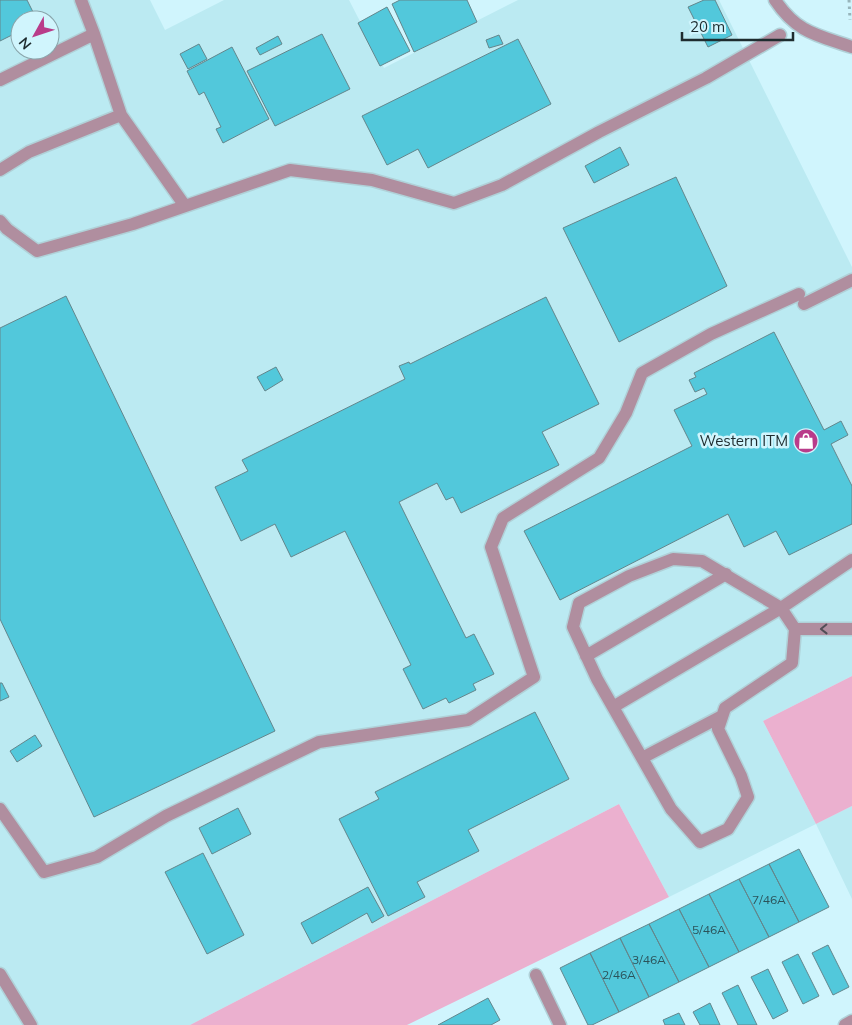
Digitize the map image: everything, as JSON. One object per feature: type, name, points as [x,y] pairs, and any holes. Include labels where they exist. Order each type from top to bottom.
[{"type":"street","points":[[80,0],[94,34],[121,115],[185,206]]},
{"type":"street","points":[[776,0],[787,18],[810,33],[852,47]]},
{"type":"street","points":[[0,80],[94,34]]},
{"type":"street","points":[[0,221],[7,229],[37,250],[134,224],[290,170],[372,180],[454,203],[502,185],[599,132],[706,78],[780,34]]},
{"type":"street","points":[[0,170],[29,152],[121,115]]},
{"type":"street","points":[[1,816],[44,872],[98,857],[166,816],[320,742],[468,720],[534,677],[491,547],[502,518],[599,458],[626,413],[642,373],[711,334],[852,280]]},
{"type":"street","points":[[673,559],[702,561],[782,608],[795,629],[792,663],[725,708],[718,729],[741,776],[748,797],[728,829],[700,842],[671,809],[586,656],[572,628],[579,603],[629,576],[673,559]]},
{"type":"street","points":[[613,707],[782,608],[852,560]]},
{"type":"street","points":[[586,656],[726,574]]},
{"type":"street","points":[[795,629],[852,629]]},
{"type":"street","points":[[642,758],[722,716]]},
{"type":"street","points":[[0,974],[32,1025]]},
{"type":"street","points":[[536,975],[560,1025]]},
{"type":"street","points":[[845,1025],[852,1021]]},
{"type":"shaded area","points":[[0,0],[150,0],[165,30],[224,0],[349,0],[384,68],[518,0],[719,0],[852,267],[852,676],[763,721],[816,824],[669,897],[619,804],[190,1025],[0,1025]]},
{"type":"shaded area","points":[[852,676],[852,806],[816,824],[763,721]]},
{"type":"shaded area","points":[[619,804],[669,897],[407,1025],[190,1025]]},
{"type":"shaded area","points":[[852,806],[852,899],[816,824]]},
{"type":"building","points":[[0,0],[27,0],[32,10],[10,10],[10,36],[0,41]]},
{"type":"building","points":[[400,0],[467,0],[477,22],[414,52],[392,4]]},
{"type":"building","points":[[704,0],[715,0],[732,35],[708,47],[688,7]]},
{"type":"building","points":[[387,7],[410,51],[380,66],[358,23]]},
{"type":"building","points":[[322,34],[350,89],[275,126],[247,71]]},
{"type":"building","points":[[499,35],[503,44],[489,48],[486,40]]},
{"type":"building","points":[[278,36],[282,44],[260,55],[256,48]]},
{"type":"building","points":[[518,39],[551,104],[428,168],[418,149],[387,165],[362,116]]},
{"type":"building","points":[[199,44],[207,59],[188,69],[180,54]]},
{"type":"building","points":[[232,47],[269,119],[223,143],[216,129],[221,127],[204,92],[199,95],[187,71]]},
{"type":"building","points":[[620,147],[629,165],[594,183],[585,166]]},
{"type":"building","points":[[676,177],[727,286],[619,342],[563,228]]},
{"type":"building","points":[[66,296],[275,731],[94,817],[0,619],[0,328]]},
{"type":"building","points":[[546,297],[599,404],[542,432],[559,465],[461,513],[453,497],[446,500],[437,483],[399,502],[466,638],[474,634],[494,674],[473,684],[476,690],[449,703],[446,698],[423,709],[403,669],[411,665],[345,531],[291,557],[275,524],[241,541],[215,487],[248,471],[242,460],[405,379],[399,366],[409,362],[410,364]]},
{"type":"building","points":[[774,332],[824,430],[841,421],[848,435],[831,444],[852,486],[852,524],[789,555],[776,531],[744,547],[728,514],[560,600],[524,531],[692,446],[674,410],[707,394],[704,388],[695,392],[689,380],[696,377],[694,373]]},
{"type":"building","points":[[276,367],[283,380],[265,391],[257,377]]},
{"type":"building","points":[[0,683],[2,683],[9,697],[0,701]]},
{"type":"building","points":[[535,712],[569,779],[468,830],[479,851],[417,882],[425,897],[388,916],[339,819],[379,799],[375,792]]},
{"type":"building","points":[[35,735],[42,746],[17,762],[10,751]]},
{"type":"building","points":[[238,808],[251,834],[212,854],[199,828]]},
{"type":"building","points":[[799,849],[829,907],[799,922],[769,864]]},
{"type":"building","points":[[203,853],[244,935],[207,954],[165,872]]},
{"type":"building","points":[[769,864],[799,922],[769,937],[739,879]]},
{"type":"building","points":[[739,879],[769,937],[739,952],[709,894]]},
{"type":"building","points":[[368,887],[384,916],[372,923],[367,913],[312,944],[301,923]]},
{"type":"building","points":[[709,894],[739,952],[709,967],[679,909]]},
{"type":"building","points":[[679,909],[709,967],[679,982],[649,924]]},
{"type":"building","points":[[649,924],[679,982],[649,997],[620,938]]},
{"type":"building","points":[[620,938],[649,997],[619,1012],[590,953]]},
{"type":"building","points":[[828,945],[849,987],[833,995],[812,953]]},
{"type":"building","points":[[590,953],[619,1012],[592,1025],[588,1025],[560,968]]},
{"type":"building","points":[[798,954],[819,996],[803,1004],[782,962]]},
{"type":"building","points":[[768,969],[788,1011],[773,1019],[751,977]]},
{"type":"building","points":[[738,985],[757,1025],[738,1025],[722,993]]},
{"type":"building","points":[[488,998],[500,1020],[491,1025],[438,1025]]},
{"type":"building","points":[[710,1003],[720,1025],[700,1025],[693,1012]]},
{"type":"building","points":[[679,1013],[685,1025],[665,1025],[663,1020]]},
{"type":"place","name":"Western ITM","points":[[806,441]]}]
